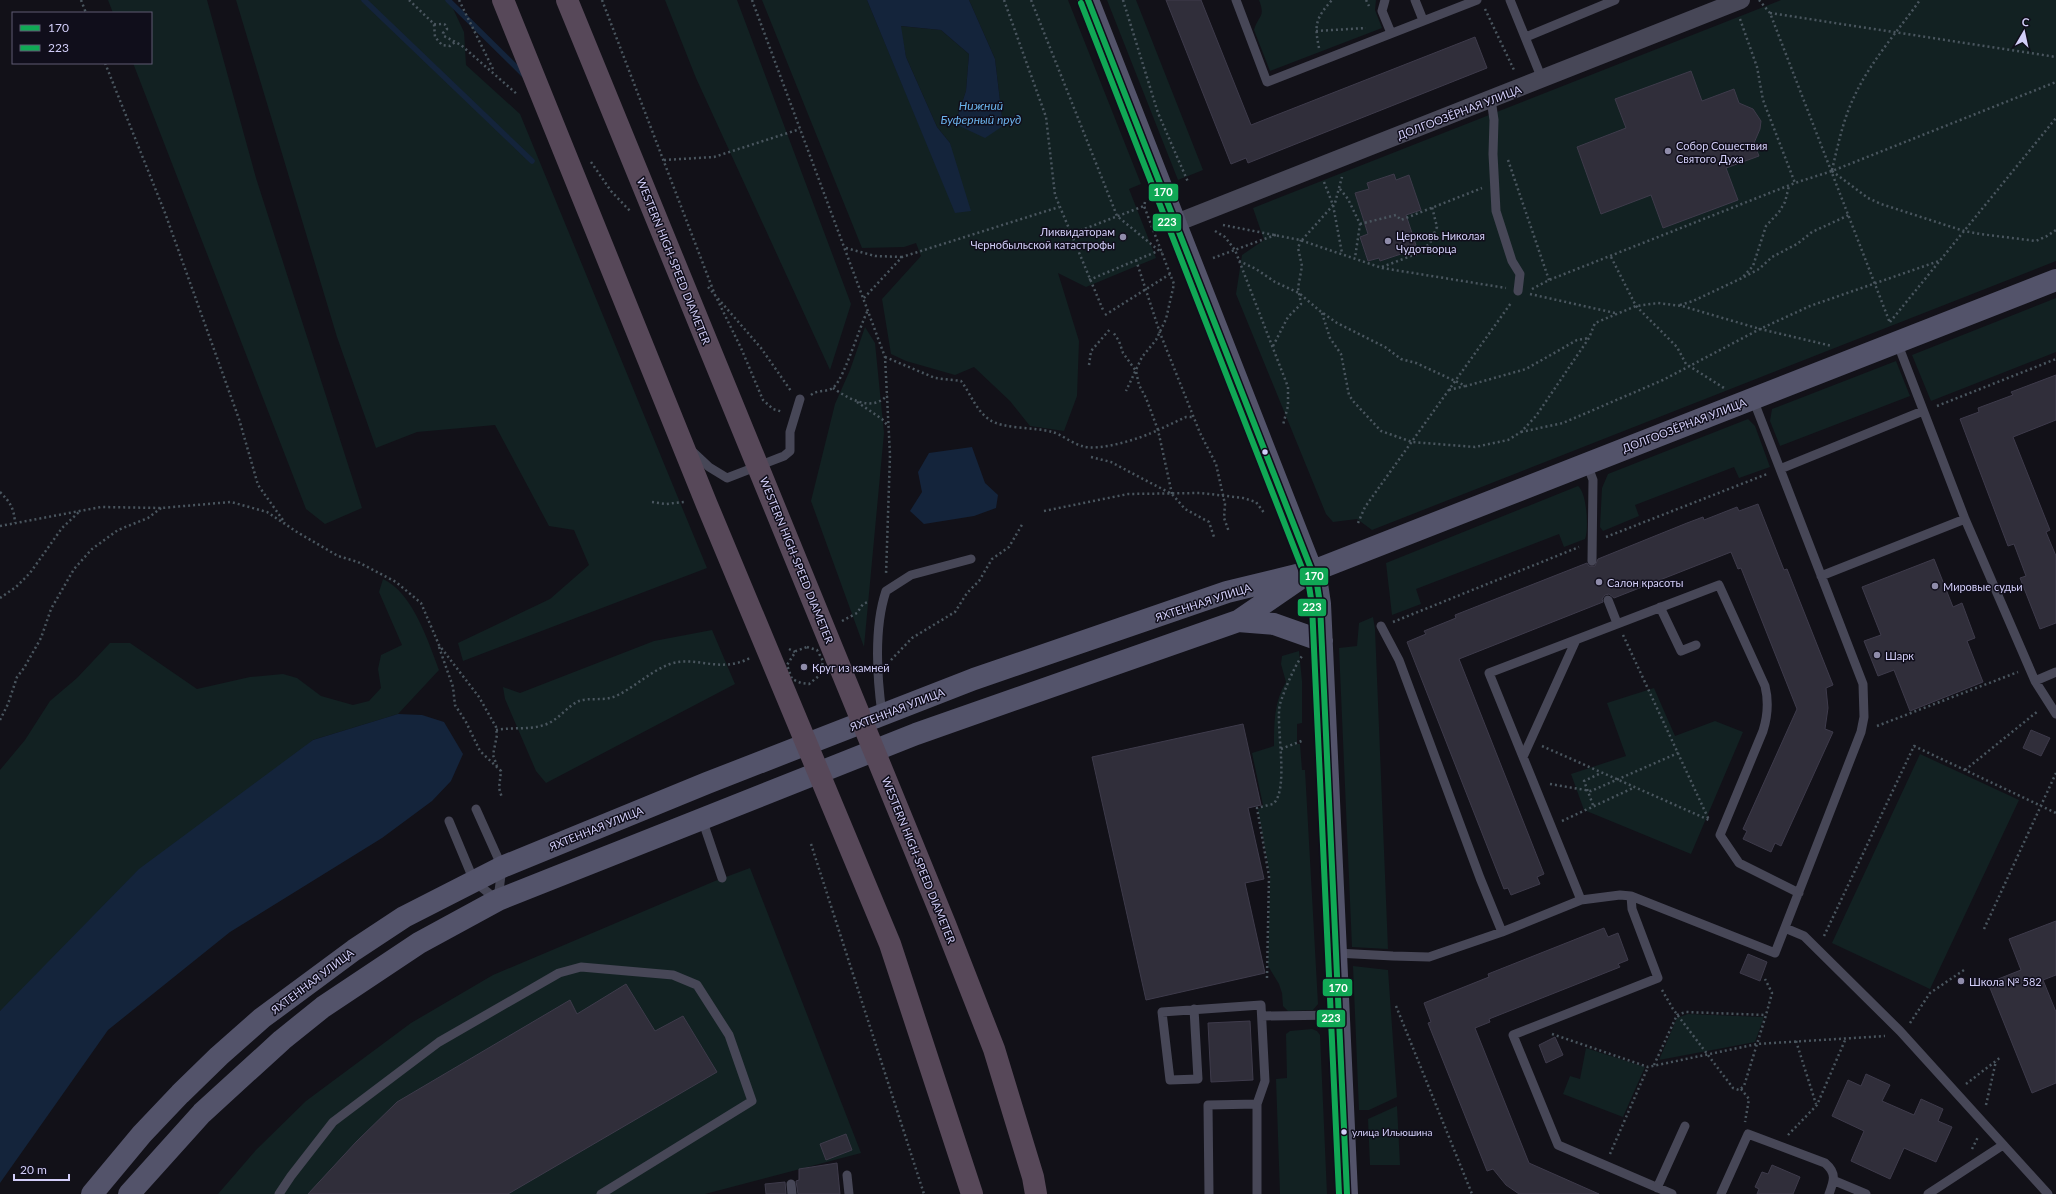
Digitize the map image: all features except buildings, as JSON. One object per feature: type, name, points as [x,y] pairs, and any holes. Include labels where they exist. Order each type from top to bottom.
[{"type":"highway","points":[[503,0],[707,505],[890,944],[972,1194]]},
{"type":"highway","name":"WESTERN HIGH-SPEED DIAMETER","points":[[567,0],[945,924],[994,1049],[1033,1177],[1036,1194]]},
{"type":"main road","points":[[1088,0],[1313,571],[1320,604],[1347,1194]]},
{"type":"main road","name":"ДОЛГООЗЁРНАЯ УЛИЦА","points":[[1313,571],[1753,399],[1893,332],[2056,280]]},
{"type":"main road","name":"ЯХТЕННАЯ УЛИЦА","points":[[129,1194],[202,1113],[282,1040],[323,1007],[419,943],[498,900],[916,734],[1238,621],[1313,571]]},
{"type":"main road","name":"ЯХТЕННАЯ УЛИЦА","points":[[92,1194],[142,1134],[180,1094],[219,1056],[262,1018],[360,946],[404,918],[474,881],[502,867],[882,714],[974,679],[1227,592],[1313,571]]},
{"type":"main road","points":[[1238,621],[1274,624],[1322,641]]},
{"type":"street","name":"ДОЛГООЗЁРНАЯ УЛИЦА","points":[[1176,223],[1737,1]]},
{"type":"lane","points":[[1236,0],[1267,82],[1322,60],[1390,29],[1423,20],[1473,1]]},
{"type":"lane","points":[[1385,0],[1382,11],[1390,29]]},
{"type":"lane","points":[[1415,0],[1423,20]]},
{"type":"lane","points":[[1510,0],[1542,79]]},
{"type":"lane","points":[[1526,37],[1615,0]]},
{"type":"lane","points":[[1491,99],[1494,120],[1496,211],[1512,261],[1520,274],[1521,292]]},
{"type":"lane","points":[[591,202],[694,454],[698,458],[721,476],[727,478],[784,456],[790,451],[790,432],[800,399]]},
{"type":"lane","points":[[1893,332],[1965,519],[2035,681],[2056,714]]},
{"type":"lane","points":[[1336,953],[1429,956],[1502,932],[1581,900],[1620,895],[1631,896],[1775,953],[1861,732],[1864,717],[1863,684],[1753,399]]},
{"type":"lane","points":[[1780,469],[1923,411]]},
{"type":"lane","points":[[1587,464],[1593,480],[1592,561]]},
{"type":"lane","points":[[1821,576],[1965,519]]},
{"type":"lane","points":[[882,714],[879,693],[879,633],[886,592],[911,575],[971,559]]},
{"type":"lane","points":[[1581,900],[1489,673],[1719,585],[1766,693],[1768,716],[1764,731],[1720,835],[1739,863],[1799,893]]},
{"type":"lane","points":[[1608,600],[1617,623]]},
{"type":"lane","points":[[1660,608],[1682,651],[1696,645]]},
{"type":"lane","points":[[1381,626],[1399,660],[1480,878],[1502,932]]},
{"type":"lane","points":[[1523,757],[1576,640]]},
{"type":"lane","points":[[2035,681],[2056,672]]},
{"type":"lane","points":[[476,809],[502,867],[498,900]]},
{"type":"lane","points":[[702,819],[722,878]]},
{"type":"lane","points":[[449,821],[474,881],[498,900]]},
{"type":"lane","points":[[1631,896],[1632,909],[1658,978],[1513,1035],[1558,1146],[1672,1194]]},
{"type":"lane","points":[[1785,928],[1804,936],[1900,1031],[2048,1194]]},
{"type":"lane","points":[[279,1194],[291,1176],[333,1122],[439,1042],[558,973],[581,967],[673,975],[697,985],[725,1029],[752,1101],[602,1194]]},
{"type":"lane","points":[[1194,1009],[1198,1079],[1170,1080],[1162,1012],[1194,1009],[1261,1005],[1265,1081],[1257,1104],[1257,1194]]},
{"type":"lane","points":[[1262,1016],[1338,1015]]},
{"type":"lane","points":[[1209,1194],[1208,1105],[1257,1104]]},
{"type":"lane","points":[[1657,1188],[1685,1126]]},
{"type":"lane","points":[[1721,1194],[1748,1134],[1825,1163],[1831,1168],[1834,1180],[1829,1194]]},
{"type":"lane","points":[[1928,1194],[2003,1145]]},
{"type":"lane","points":[[847,1175],[849,1194]]},
{"type":"lane","points":[[1834,1180],[1866,1194]]},
{"type":"lane","points":[[791,1184],[792,1194]]},
{"type":"path","points":[[81,0],[86,12]]},
{"type":"path","points":[[409,0],[434,24],[435,37],[442,45],[450,46],[456,42],[447,38],[444,32],[447,27],[443,24],[434,24]]},
{"type":"path","points":[[459,0],[494,72]]},
{"type":"path","points":[[602,0],[715,296],[741,348],[763,400],[780,412],[797,410]]},
{"type":"path","points":[[752,0],[846,248],[885,357],[890,455],[886,592],[863,604],[857,612],[839,623]]},
{"type":"path","points":[[1004,0],[1046,117],[1055,194],[1059,207],[1103,310]]},
{"type":"path","points":[[1031,0],[1117,216],[1160,252]]},
{"type":"path","points":[[1123,0],[1158,113],[1188,182]]},
{"type":"path","points":[[1322,60],[1316,31],[1318,18],[1332,0]]},
{"type":"path","points":[[1759,0],[1770,13],[1876,284],[1893,332]]},
{"type":"path","points":[[1832,171],[1840,135],[1854,97],[1866,75],[1920,0]]},
{"type":"path","points":[[1737,1],[1757,67],[1764,100],[1795,183]]},
{"type":"path","points":[[1484,7],[1515,72]]},
{"type":"path","points":[[1770,13],[2056,57]]},
{"type":"path","points":[[1316,31],[1390,29]]},
{"type":"path","points":[[105,64],[165,213],[239,419],[258,486],[287,525]]},
{"type":"path","points":[[1358,523],[1365,507],[1454,381],[1510,304],[1521,292],[1789,185],[1832,171],[2056,82]]},
{"type":"path","points":[[1893,332],[1939,261],[2056,118]]},
{"type":"path","points":[[664,160],[714,157],[800,129]]},
{"type":"path","points":[[1506,155],[1549,280]]},
{"type":"path","points":[[1317,168],[1333,205],[1342,253]]},
{"type":"path","points":[[1832,171],[1868,198],[1881,204],[1964,231],[2036,241],[2048,236],[2056,230]]},
{"type":"path","points":[[1360,224],[1396,215],[1401,220],[1495,184]]},
{"type":"path","points":[[1742,278],[1753,266],[1766,226],[1779,212],[1784,202],[1789,185]]},
{"type":"path","points":[[1273,347],[1288,317],[1300,304],[1298,288],[1302,266],[1298,248],[1302,240],[1333,205],[1340,189],[1348,199],[1360,224],[1355,258]]},
{"type":"path","points":[[1126,391],[1142,357],[1160,333],[1166,319],[1174,284],[1160,252],[1144,206],[1146,198]]},
{"type":"path","points":[[1071,234],[1144,206]]},
{"type":"path","points":[[846,248],[875,256],[902,257],[1059,207]]},
{"type":"path","points":[[1382,268],[1419,253],[1430,243],[1437,227],[1432,207]]},
{"type":"path","points":[[1678,305],[1694,301],[1742,278],[1759,269],[1772,257],[1797,244],[1812,232],[1849,215]]},
{"type":"path","points":[[1221,225],[1278,234],[1302,240],[1382,268],[1521,292],[1616,314]]},
{"type":"path","points":[[1215,231],[1225,237],[1235,250],[1288,387],[1288,406],[1283,425]]},
{"type":"path","points":[[1213,258],[1278,234]]},
{"type":"path","points":[[1089,280],[1136,260],[1160,252]]},
{"type":"path","points":[[864,298],[902,257]]},
{"type":"path","points":[[1611,257],[1636,306],[1677,347],[1686,364],[1727,390],[1753,399]]},
{"type":"path","points":[[1136,260],[1160,333],[1194,416],[1216,464],[1223,496],[1224,518],[1229,532]]},
{"type":"path","points":[[1239,261],[1256,268],[1274,282],[1299,294],[1322,313],[1346,328],[1385,347],[1401,359],[1416,363],[1466,386]]},
{"type":"path","points":[[1521,432],[1563,423],[1689,367],[1760,329],[1810,306],[1939,261]]},
{"type":"path","points":[[1105,315],[1170,274],[1176,272]]},
{"type":"path","points":[[1322,313],[1330,338],[1341,354],[1349,395],[1381,432],[1412,442],[1475,447],[1508,440],[1521,432],[1536,416],[1589,338],[1595,323],[1636,306],[1658,303],[1678,305],[1760,329],[1835,346]]},
{"type":"path","points":[[1089,364],[1091,351],[1111,328]]},
{"type":"path","points":[[1113,332],[1119,341],[1123,353],[1136,371],[1139,385],[1146,398],[1158,430],[1172,494]]},
{"type":"path","points":[[1449,390],[1526,368],[1577,340],[1589,338]]},
{"type":"path","points":[[885,357],[935,378],[961,381],[968,390],[978,409],[996,424],[1052,432],[1067,441],[1083,447],[1098,447],[1134,441],[1186,417],[1194,416]]},
{"type":"path","points":[[1923,411],[2056,360]]},
{"type":"path","points":[[833,388],[868,409],[889,427]]},
{"type":"path","points":[[855,401],[872,402],[884,399],[887,395]]},
{"type":"path","points":[[1091,456],[1111,462],[1172,494],[1185,509],[1209,522],[1214,537]]},
{"type":"path","points":[[0,492],[10,502],[14,510],[15,523]]},
{"type":"path","points":[[1044,511],[1128,494],[1201,493],[1243,498],[1256,502],[1265,514]]},
{"type":"path","points":[[0,526],[101,507],[161,508],[231,502],[267,512],[338,556],[358,562],[396,582],[421,603],[439,645],[453,687],[455,705],[466,722],[480,751],[501,771],[500,788],[502,798]]},
{"type":"path","points":[[652,502],[666,504],[682,503]]},
{"type":"path","points":[[0,720],[8,704],[16,677],[24,668],[41,638],[51,609],[74,569],[92,548],[118,530],[148,518],[161,508]]},
{"type":"path","points":[[0,598],[16,587],[30,573],[62,528],[81,511]]},
{"type":"path","points":[[890,662],[912,638],[955,612],[967,592],[979,581],[992,559],[1009,547],[1023,524]]},
{"type":"path","points":[[1617,623],[1709,820],[1720,835]]},
{"type":"path","points":[[816,650],[819,644]]},
{"type":"path","points":[[439,645],[479,697],[496,730],[498,735],[493,755],[497,766]]},
{"type":"path","points":[[808,647],[816,650],[822,658],[820,675],[809,684],[801,683],[792,679],[788,665],[795,652],[808,647]]},
{"type":"path","points":[[787,648],[795,652]]},
{"type":"path","points":[[1267,978],[1269,876],[1257,808],[1273,804],[1278,798],[1282,766],[1280,704],[1296,664],[1302,656]]},
{"type":"path","points":[[496,730],[545,725],[561,716],[580,701],[599,701],[617,696],[657,670],[671,664],[686,662],[718,666],[738,664],[751,658]]},
{"type":"path","points":[[1861,732],[2029,667]]},
{"type":"path","points":[[1965,770],[2049,704]]},
{"type":"path","points":[[1281,749],[1304,740]]},
{"type":"path","points":[[1530,740],[1633,788],[1709,820]]},
{"type":"path","points":[[1818,949],[1914,746],[2056,813]]},
{"type":"path","points":[[1533,782],[1588,790],[1616,780],[1678,753]]},
{"type":"path","points":[[1593,805],[1584,781],[1601,773]]},
{"type":"path","points":[[1984,929],[2056,773]]},
{"type":"path","points":[[1551,826],[1590,809],[1593,805],[1633,788]]},
{"type":"path","points":[[811,844],[924,1194]]},
{"type":"path","points":[[1541,1024],[1553,1035],[1648,1067],[1757,1044],[1894,1035],[1911,1022],[1930,993],[1964,970]]},
{"type":"path","points":[[1658,978],[1662,989],[1677,1015],[1709,1054],[1733,1088],[1741,1089],[1749,1099],[1745,1126],[1748,1134]]},
{"type":"path","points":[[1741,1089],[1757,1044],[1772,993],[1765,979]]},
{"type":"path","points":[[1396,1006],[1472,1194]]},
{"type":"path","points":[[1654,1065],[1677,1015],[1686,1012],[1766,1015]]},
{"type":"path","points":[[1778,1146],[1816,1104],[1846,1038]]},
{"type":"path","points":[[1796,1041],[1816,1104]]},
{"type":"path","points":[[1956,1092],[2001,1057]]},
{"type":"path","points":[[1605,1165],[1648,1067]]},
{"type":"shaded area","points":[[108,0],[207,0],[256,178],[362,508],[325,524],[306,509],[133,64],[152,64],[152,12],[113,12]]},
{"type":"shaded area","points":[[236,0],[449,0],[464,32],[466,65],[520,114],[707,568],[463,661],[458,643],[550,599],[589,565],[574,530],[549,526],[495,425],[417,432],[376,448],[337,337]]},
{"type":"shaded area","points":[[665,0],[737,0],[851,304],[830,370],[696,78]]},
{"type":"shaded area","points":[[762,0],[867,0],[956,213],[950,143],[937,127],[906,57],[900,26],[941,30],[969,54],[966,91],[955,124],[1003,126],[995,59],[969,0],[1068,0],[1141,184],[1129,189],[1156,258],[1086,287],[1058,273],[1079,341],[1077,396],[1064,431],[1030,426],[1010,401],[974,367],[955,375],[906,361],[891,354],[882,299],[921,256],[916,243],[904,247],[862,248]]},
{"type":"shaded area","points":[[1107,0],[1136,0],[1203,170],[1178,180]]},
{"type":"shaded area","points":[[1259,0],[1376,0],[1375,10],[1382,28],[1270,71],[1254,30],[1262,13]]},
{"type":"shaded area","points":[[1781,0],[2056,0],[2056,261],[1372,530],[1357,519],[1333,522],[1326,514],[1236,294],[1242,255],[1264,240],[1253,208]]},
{"type":"shaded area","points":[[2056,298],[2056,352],[1931,401],[1912,355]]},
{"type":"shaded area","points":[[865,327],[875,343],[884,433],[864,647],[811,501],[835,404],[850,370]]},
{"type":"shaded area","points":[[1896,361],[1910,396],[1780,446],[1770,421],[1772,409]]},
{"type":"shaded area","points":[[1748,419],[1755,426],[1770,467],[1739,478],[1734,467],[1635,505],[1639,516],[1603,531],[1600,527],[1602,488],[1608,474]]},
{"type":"shaded area","points":[[1578,486],[1581,490],[1585,503],[1587,527],[1585,539],[1564,547],[1559,534],[1416,589],[1421,604],[1392,615],[1386,563]]},
{"type":"shaded area","points":[[383,579],[394,586],[411,606],[424,632],[439,670],[398,714],[313,740],[0,1011],[0,770],[25,740],[50,701],[77,678],[110,643],[130,643],[197,689],[250,677],[283,674],[297,678],[321,696],[353,705],[369,701],[381,688],[378,669],[381,655],[402,645],[379,592]]},
{"type":"shaded area","points":[[1373,617],[1375,629],[1388,949],[1352,947],[1339,648],[1357,646],[1359,623]]},
{"type":"shaded area","points":[[712,630],[735,684],[546,783],[536,771],[505,699],[503,687],[520,693],[654,641]]},
{"type":"shaded area","points":[[1299,651],[1302,681],[1302,723],[1297,724],[1297,744],[1300,744],[1302,770],[1305,770],[1318,1004],[1313,1010],[1288,1011],[1283,1006],[1282,993],[1279,984],[1268,966],[1270,876],[1258,809],[1263,805],[1252,753],[1274,746],[1277,705],[1286,682],[1281,664],[1282,656]]},
{"type":"shaded area","points":[[1654,688],[1675,736],[1715,721],[1743,732],[1691,854],[1584,810],[1571,774],[1626,756],[1607,703]]},
{"type":"shaded area","points":[[1920,754],[2019,800],[1930,989],[1832,943]]},
{"type":"shaded area","points":[[750,868],[861,1153],[705,1194],[218,1194],[256,1150],[306,1101],[411,1023],[493,975],[715,881]]},
{"type":"shaded area","points":[[1353,966],[1388,970],[1397,1097],[1369,1110],[1359,1110]]},
{"type":"shaded area","points":[[1688,1014],[1764,1017],[1755,1042],[1659,1060],[1677,1018]]},
{"type":"shaded area","points":[[1312,1029],[1317,1031],[1320,1035],[1327,1194],[1280,1194],[1276,1079],[1287,1078],[1286,1034],[1290,1031]]},
{"type":"shaded area","points":[[1586,1048],[1645,1067],[1623,1117],[1563,1094],[1570,1076],[1580,1079]]},
{"type":"shaded area","points":[[1397,1106],[1400,1165],[1370,1165],[1368,1119]]},
{"type":"water","name":"Нижний Буферный пруд","points":[[867,0],[969,0],[995,59],[1003,126],[985,138],[955,124],[966,91],[969,54],[941,30],[901,26],[906,57],[937,127],[950,143],[971,211],[955,213]]},
{"type":"water","points":[[972,447],[985,483],[998,495],[996,508],[974,516],[924,524],[910,511],[922,492],[918,472],[929,453]]},
{"type":"water","points":[[398,714],[422,715],[444,722],[463,754],[451,781],[432,801],[382,838],[230,932],[108,1030],[0,1183],[0,1011],[139,869],[313,740]]},
{"type":"waterway","points":[[364,0],[532,161]]},
{"type":"waterway","points":[[448,0],[524,75]]},
{"type":"transit line","name":"170","points":[[1088,0],[1317,584],[1320,604],[1347,1194]]},
{"type":"transit line","name":"223","points":[[1081,3],[1309,586],[1312,605],[1339,1194]]},
{"type":"place","name":"Собор Сошествия Святого Духа","points":[[1668,151]]},
{"type":"place","name":"Ликвидаторам Чернобыльской катастрофы","points":[[1123,237]]},
{"type":"place","name":"Церковь Николая Чудотворца","points":[[1388,241]]},
{"type":"place","name":"Салон красоты","points":[[1599,582]]},
{"type":"place","name":"Мировые судьи","points":[[1935,586]]},
{"type":"place","name":"Шарк","points":[[1877,655]]},
{"type":"place","name":"Круг из камней","points":[[804,667]]},
{"type":"place","name":"Школа № 582","points":[[1961,981]]},
{"type":"place","name":"улица Ильюшина","points":[[1344,1132]]}]
